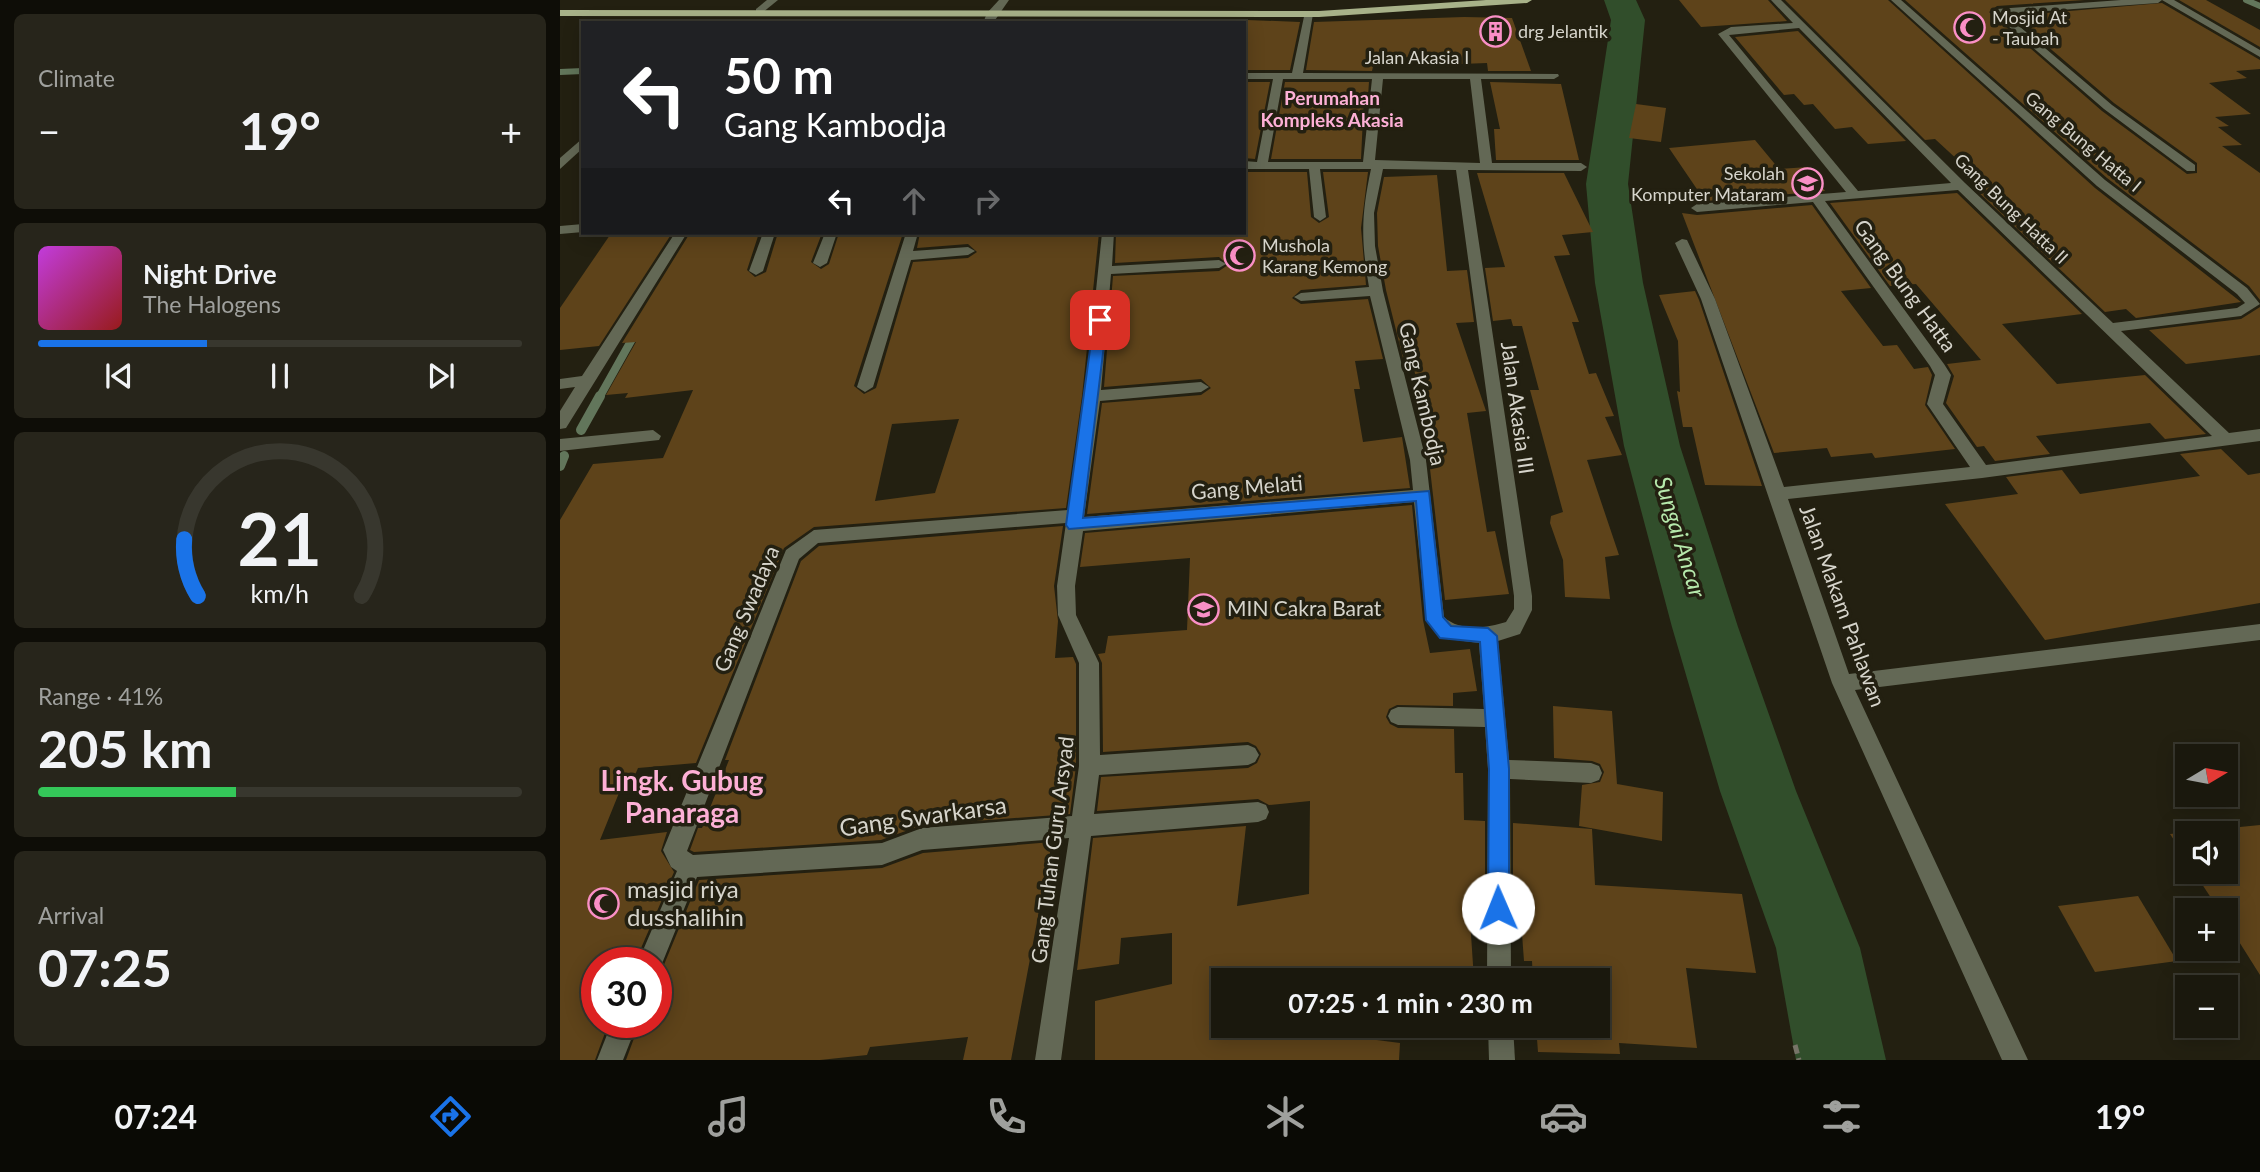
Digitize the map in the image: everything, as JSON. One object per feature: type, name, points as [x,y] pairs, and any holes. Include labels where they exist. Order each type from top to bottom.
[{"type":"main road","points":[[560,13],[758,11],[990,18],[1308,14],[1527,0]]},
{"type":"street","points":[[758,11],[773,0]]},
{"type":"street","points":[[990,18],[1004,0]]},
{"type":"street","name":"Gang Bung Hatta II","points":[[1776,0],[1961,186],[2226,440]]},
{"type":"street","name":"Gang Bung Hatta I","points":[[1896,0],[2101,183],[2242,291],[2253,304],[2241,312],[2110,328]]},
{"type":"street","points":[[2158,0],[1997,12],[2108,107],[2191,168]]},
{"type":"street","points":[[2167,0],[2260,54]]},
{"type":"street","points":[[1297,75],[1308,14]]},
{"type":"street","name":"Gang Bung Hatta","points":[[1802,25],[1731,30],[1723,34],[1855,195]]},
{"type":"street","points":[[1262,164],[1279,75]]},
{"type":"street","name":"Gang Kambodja","points":[[1378,75],[1367,224],[1376,291],[1418,460],[1435,620],[1447,632],[1488,636]]},
{"type":"street","name":"Jalan Akasia I","points":[[1246,76],[1554,76]]},
{"type":"street","points":[[1475,76],[1486,164]]},
{"type":"street","points":[[560,165],[581,143]]},
{"type":"street","points":[[1246,165],[1373,163],[1581,166]]},
{"type":"street","points":[[1314,164],[1320,217]]},
{"type":"street","name":"Jalan Akasia III","points":[[1461,165],[1523,596],[1523,610],[1513,628],[1488,636]]},
{"type":"street","points":[[1697,208],[1961,186]]},
{"type":"street","name":"Gang Bung Hatta","points":[[1816,198],[1937,364],[1943,375],[1935,404],[1982,472]]},
{"type":"street","points":[[560,230],[581,228]]},
{"type":"street","points":[[560,424],[680,235]]},
{"type":"street","points":[[756,271],[768,235]]},
{"type":"street","points":[[820,262],[830,235]]},
{"type":"street","points":[[864,387],[911,235]]},
{"type":"street","name":"Gang Tuhan Guru Arsyad","points":[[1048,1060],[1090,766],[1089,663],[1067,615],[1066,586],[1093,396],[1108,235]]},
{"type":"street","points":[[1682,243],[1708,299],[1778,494]]},
{"type":"street","points":[[905,256],[968,251]]},
{"type":"street","points":[[1105,270],[1219,264]]},
{"type":"street","points":[[1301,297],[1376,291]]},
{"type":"street","points":[[560,384],[586,381]]},
{"type":"street","points":[[1093,396],[1200,387]]},
{"type":"street","name":"Jalan Makam Pahlawan","points":[[2015,1060],[1842,683],[1778,494],[1982,472],[2260,435]]},
{"type":"street","points":[[560,445],[653,436]]},
{"type":"street","name":"Gang Melati","points":[[1074,521],[1423,495]]},
{"type":"street","name":"Gang Swadaya","points":[[690,866],[679,859],[674,850],[787,567],[802,543],[814,537],[1074,521]]},
{"type":"street","points":[[1842,683],[2260,632]]},
{"type":"street","points":[[1488,636],[1499,769],[1499,968]]},
{"type":"street","points":[[1398,716],[1496,718]]},
{"type":"street","points":[[1090,766],[1248,755]]},
{"type":"street","points":[[1499,769],[1591,773]]},
{"type":"street","name":"Gang Swarkarsa","points":[[690,866],[882,854],[922,839],[1080,824],[1258,812]]},
{"type":"street","points":[[656,947],[690,866]]},
{"type":"street","points":[[610,1060],[619,1038]]},
{"type":"street","points":[[1501,1038],[1502,1060]]},
{"type":"path","points":[[1795,1045],[1799,1060]]},
{"type":"building","points":[[1679,0],[1768,0],[1787,21],[1701,27]]},
{"type":"building","points":[[1785,0],[1888,0],[2095,188],[2241,302],[2136,318],[2126,309],[2105,312],[1974,188],[1986,186],[1935,139],[1925,140]]},
{"type":"building","points":[[1905,0],[2085,0],[1997,6],[1989,12],[2102,111],[2187,174],[2197,173],[2197,163],[2114,103],[2012,16],[2162,3],[2260,60],[2260,69],[2236,71],[2247,78],[2209,83],[2251,114],[2215,117],[2229,126],[2218,127],[2242,145],[2222,146],[2260,173],[2260,300],[2249,286],[2107,178]]},
{"type":"building","points":[[2179,0],[2206,0],[2260,30],[2260,47]]},
{"type":"building","points":[[1512,18],[1531,71],[1488,71],[1487,63],[1461,64],[1460,59],[1442,57],[1375,58],[1372,71],[1306,70],[1314,22]]},
{"type":"building","points":[[1247,20],[1300,22],[1290,70],[1246,70]]},
{"type":"building","points":[[1798,31],[1906,141],[1868,144],[1852,127],[1835,129],[1813,104],[1804,105],[1794,94],[1784,95],[1735,37]]},
{"type":"building","points":[[1246,82],[1270,82],[1255,159],[1246,158]]},
{"type":"building","points":[[1285,82],[1369,82],[1368,96],[1364,96],[1361,159],[1271,159]]},
{"type":"building","points":[[1490,82],[1561,84],[1579,160],[1496,160],[1494,129],[1500,129]]},
{"type":"building","points":[[1636,104],[1666,108],[1661,142],[1629,138]]},
{"type":"building","points":[[1755,140],[1779,169],[1808,167],[1825,191],[1705,201],[1669,148]]},
{"type":"building","points":[[1246,172],[1307,172],[1311,217],[1319,223],[1329,217],[1323,172],[1368,172],[1361,228],[1366,285],[1301,290],[1292,298],[1301,304],[1368,299],[1383,359],[1355,361],[1360,389],[1354,389],[1363,442],[1402,437],[1410,488],[1087,514],[1102,403],[1201,395],[1211,388],[1201,379],[1104,387],[1113,276],[1219,271],[1228,265],[1219,257],[1115,263],[1116,235],[1246,235]]},
{"type":"building","points":[[1477,173],[1564,173],[1593,232],[1562,235],[1570,255],[1554,256],[1579,322],[1572,322],[1589,374],[1596,373],[1614,416],[1605,417],[1622,455],[1587,460],[1619,555],[1605,557],[1610,599],[1565,597],[1563,560],[1550,523],[1551,516],[1563,512],[1530,390],[1539,390],[1522,326],[1513,326],[1511,319],[1493,321],[1485,268],[1505,267]]},
{"type":"building","points":[[1437,175],[1447,271],[1467,270],[1474,322],[1456,323],[1486,411],[1467,413],[1487,532],[1495,531],[1509,594],[1445,600],[1429,460],[1422,434],[1427,434],[1426,425],[1431,425],[1410,357],[1403,358],[1378,246],[1377,213],[1384,177]]},
{"type":"building","points":[[1957,193],[2082,314],[2002,324],[2057,384],[2145,375],[2206,434],[2165,439],[2150,423],[2036,436],[2050,454],[1995,461],[1984,446],[1977,447],[1946,403],[1954,376],[1947,364],[1981,360],[1916,284],[1890,286],[1830,203]]},
{"type":"building","points":[[1812,205],[1871,288],[1841,291],[1883,346],[1897,345],[1914,369],[1928,367],[1932,375],[1925,405],[1955,449],[1875,458],[1872,453],[1831,457],[1827,448],[1774,453],[1682,213],[1697,215]]},
{"type":"building","points":[[610,235],[671,235],[599,346],[560,350],[560,308]]},
{"type":"building","points":[[689,235],[758,235],[747,270],[755,277],[766,272],[777,236],[821,235],[811,262],[821,269],[829,264],[838,235],[902,235],[854,386],[864,394],[876,388],[913,262],[968,258],[977,252],[968,244],[917,248],[920,235],[1099,235],[1082,396],[1066,508],[814,527],[784,548],[696,763],[638,768],[632,782],[623,783],[600,840],[667,832],[661,851],[674,872],[642,947],[581,947],[581,1038],[603,1038],[595,1060],[560,1060],[560,520],[593,464],[663,458],[693,390],[625,398],[628,393],[606,395],[636,342],[622,343]],"holes":[[[959,419],[935,493],[875,501],[892,424]]]},
{"type":"building","points":[[1695,291],[1762,486],[1705,485],[1692,427],[1683,427],[1677,391],[1680,392],[1678,341],[1659,295]]},
{"type":"building","points":[[2260,307],[2260,355],[2186,364],[2149,330],[2241,319]]},
{"type":"building","points":[[2221,449],[2248,475],[2260,473],[2260,603],[2045,640],[1945,504],[2018,494],[2006,477],[2062,470],[2080,494],[2200,476],[2180,454]]},
{"type":"building","points":[[1412,505],[1423,620],[1430,653],[1470,649],[1477,691],[1453,693],[1453,706],[1397,705],[1389,709],[1386,717],[1390,724],[1398,728],[1454,729],[1455,773],[1463,773],[1464,820],[1485,821],[1485,905],[1469,904],[1473,968],[1211,968],[1211,1038],[1361,1038],[1400,1043],[1399,1060],[1095,1060],[1095,1001],[1172,984],[1172,933],[1121,938],[1119,964],[1077,970],[1093,838],[1246,826],[1237,906],[1309,894],[1310,801],[1269,805],[1258,799],[1097,811],[1101,777],[1248,768],[1257,763],[1261,754],[1256,746],[1248,742],[1103,752],[1102,663],[1098,654],[1105,653],[1108,636],[1187,630],[1190,558],[1080,567],[1085,533]]},
{"type":"building","points":[[1063,526],[1054,586],[1058,621],[1055,658],[1073,657],[1076,664],[1076,766],[1070,814],[922,825],[881,840],[694,852],[690,850],[698,828],[702,828],[729,760],[725,760],[801,561],[819,546]]},
{"type":"building","points":[[1553,706],[1612,711],[1617,784],[1663,792],[1662,841],[1579,826],[1582,785],[1600,782],[1604,772],[1600,764],[1592,761],[1554,758]]},
{"type":"building","points":[[1513,823],[1592,829],[1595,885],[1742,894],[1756,973],[1686,968],[1697,1048],[1619,1043],[1620,1054],[1538,1052],[1537,1038],[1610,1038],[1610,968],[1532,968],[1532,961],[1524,961],[1520,907],[1513,907]]},
{"type":"building","points":[[2260,825],[2260,975],[2238,940],[2238,898],[2211,898],[2202,884],[2238,884],[2238,827]]},
{"type":"building","points":[[1052,842],[1011,1060],[963,1060],[968,1037],[870,1047],[867,1055],[820,1060],[626,1060],[634,1038],[672,1038],[671,947],[699,880],[882,868],[923,853]]},
{"type":"building","points":[[2138,896],[2177,961],[2095,972],[2058,906]]},
{"type":"waterway","name":"Sungai Ancar","points":[[1620,0],[1628,20],[1607,184],[1619,283],[1652,446],[1705,627],[1758,791],[1818,948],[1841,1060]]},
{"type":"waterway","points":[[2246,0],[2260,6]]},
{"type":"waterway","points":[[560,72],[581,71]]},
{"type":"waterway","points":[[599,398],[636,332]]},
{"type":"waterway","points":[[581,430],[600,396]]},
{"type":"waterway","points":[[560,466],[564,456]]},
{"type":"place","name":"Mosjid At - Taubah","points":[[1969,28]]},
{"type":"place","name":"drg Jelantik","points":[[1495,32]]},
{"type":"place","name":"Sekolah Komputer Mataram","points":[[1808,184]]},
{"type":"place","name":"Mushola Karang Kemong","points":[[1239,256]]},
{"type":"place","name":"MIN Cakra Barat","points":[[1204,609]]},
{"type":"place","name":"masjid riya dusshalihin","points":[[604,904]]},
{"type":"district","name":"Perumahan Kompleks Akasia","points":[[1332,109]]},
{"type":"district","name":"Lingk. Gubug Panaraga","points":[[682,797]]},
{"type":"route","points":[[1100,320],[1093,396],[1074,525],[1423,495],[1435,620],[1438,627],[1447,632],[1488,636],[1499,769],[1498,908]]}]
